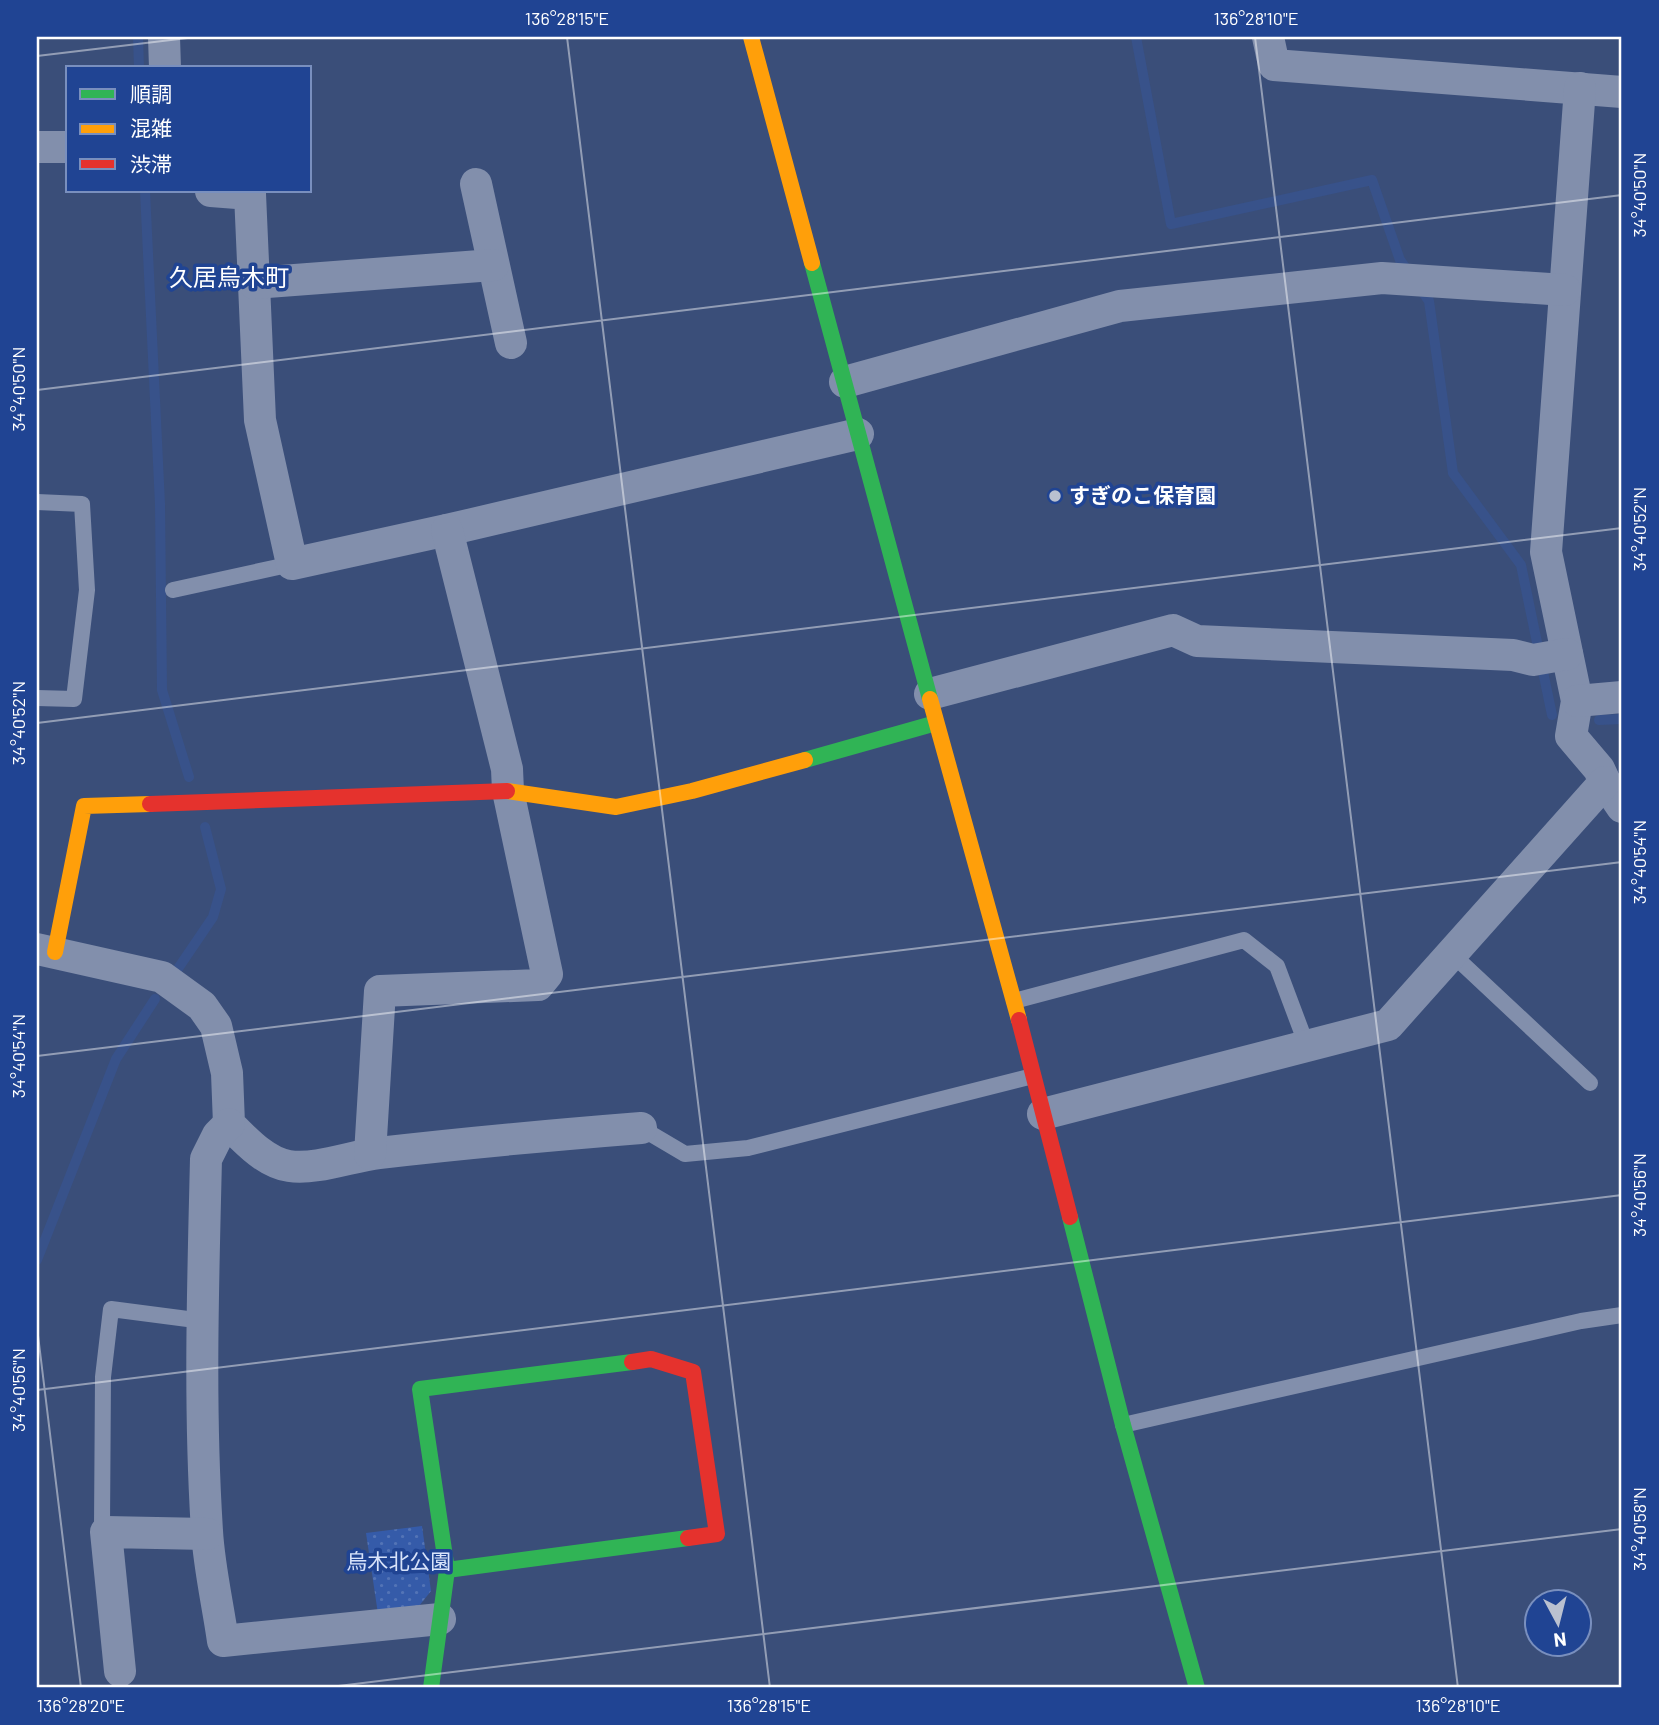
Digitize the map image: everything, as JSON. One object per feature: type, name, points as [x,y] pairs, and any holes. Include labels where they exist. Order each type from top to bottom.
[{"type":"street","points":[[164,37],[165,66]]},
{"type":"street","points":[[751,37],[1014,1002],[1123,1425],[1197,1688]]},
{"type":"street","points":[[1268,37],[1274,65],[1622,92]]},
{"type":"street","points":[[1043,1114],[1388,1025],[1451,953],[1614,794],[1599,769],[1572,736],[1577,701],[1552,657],[1546,552],[1580,88]]},
{"type":"street","points":[[37,147],[66,147]]},
{"type":"street","points":[[476,184],[511,343]]},
{"type":"street","points":[[224,192],[250,194],[260,420],[292,564],[858,434]]},
{"type":"street","points":[[254,283],[493,265]]},
{"type":"street","points":[[845,382],[1120,306],[1382,278],[1565,290]]},
{"type":"street","points":[[370,1154],[380,990],[538,985],[547,974],[508,791],[507,769],[447,530]]},
{"type":"street","points":[[640,1128],[502,1139],[370,1154],[345,1161],[290,1167],[274,1162],[229,1124],[227,1073],[216,1026],[202,1006],[162,977],[46,951],[84,806],[508,791],[616,807],[692,791],[1173,630],[1197,641],[1552,657]]},
{"type":"street","points":[[1577,701],[1622,697]]},
{"type":"street","points":[[229,1124],[218,1135],[206,1159],[203,1321],[202,1415],[207,1534],[223,1641],[440,1619]]},
{"type":"street","points":[[431,1688],[447,1570],[420,1390],[650,1359],[693,1372],[717,1534],[447,1570]]},
{"type":"street","points":[[120,1671],[106,1532],[207,1534]]},
{"type":"lane","points":[[37,502],[82,504],[87,590],[74,699],[37,698]]},
{"type":"lane","points":[[173,590],[292,564]]},
{"type":"lane","points":[[1014,1002],[1244,940],[1278,966],[1307,1046]]},
{"type":"lane","points":[[1451,953],[1590,1083]]},
{"type":"lane","points":[[640,1128],[685,1154],[748,1147],[1033,1076]]},
{"type":"lane","points":[[106,1532],[102,1525],[103,1377],[111,1308],[203,1321]]},
{"type":"lane","points":[[1123,1425],[1581,1321],[1622,1315]]},
{"type":"green space","name":"烏木北公園","points":[[422,1526],[431,1591],[415,1611],[378,1614],[366,1533]]},
{"type":"waterway","points":[[138,37],[139,66]]},
{"type":"waterway","points":[[1136,37],[1171,224],[1372,180],[1400,260],[1429,301],[1453,473],[1521,565],[1552,715]]},
{"type":"waterway","points":[[145,192],[160,504],[162,690],[189,777]]},
{"type":"waterway","points":[[1599,720],[1622,719]]},
{"type":"waterway","points":[[177,970],[213,917],[221,889],[205,827]]},
{"type":"waterway","points":[[37,1260],[116,1059],[155,999]]},
{"type":"traffic: fast","points":[[812,263],[930,699]]},
{"type":"traffic: fast","points":[[805,760],[936,723]]},
{"type":"traffic: fast","points":[[1070,1217],[1123,1425],[1197,1688]]},
{"type":"traffic: fast","points":[[431,1688],[447,1570],[420,1389],[632,1362]]},
{"type":"traffic: fast","points":[[447,1570],[688,1538]]},
{"type":"traffic: slow","points":[[751,37],[812,263]]},
{"type":"traffic: slow","points":[[930,699],[1019,1020]]},
{"type":"traffic: slow","points":[[507,791],[616,807],[692,791],[805,760]]},
{"type":"traffic: slow","points":[[55,952],[84,806],[150,804]]},
{"type":"traffic: jam","points":[[150,804],[507,791]]},
{"type":"traffic: jam","points":[[1019,1020],[1070,1217]]},
{"type":"traffic: jam","points":[[632,1362],[651,1359],[693,1372],[717,1534],[688,1538]]},
{"type":"place","name":"すぎのこ保育園","points":[[1055,496]]},
{"type":"district","name":"久居烏木町","points":[[229,278]]}]
